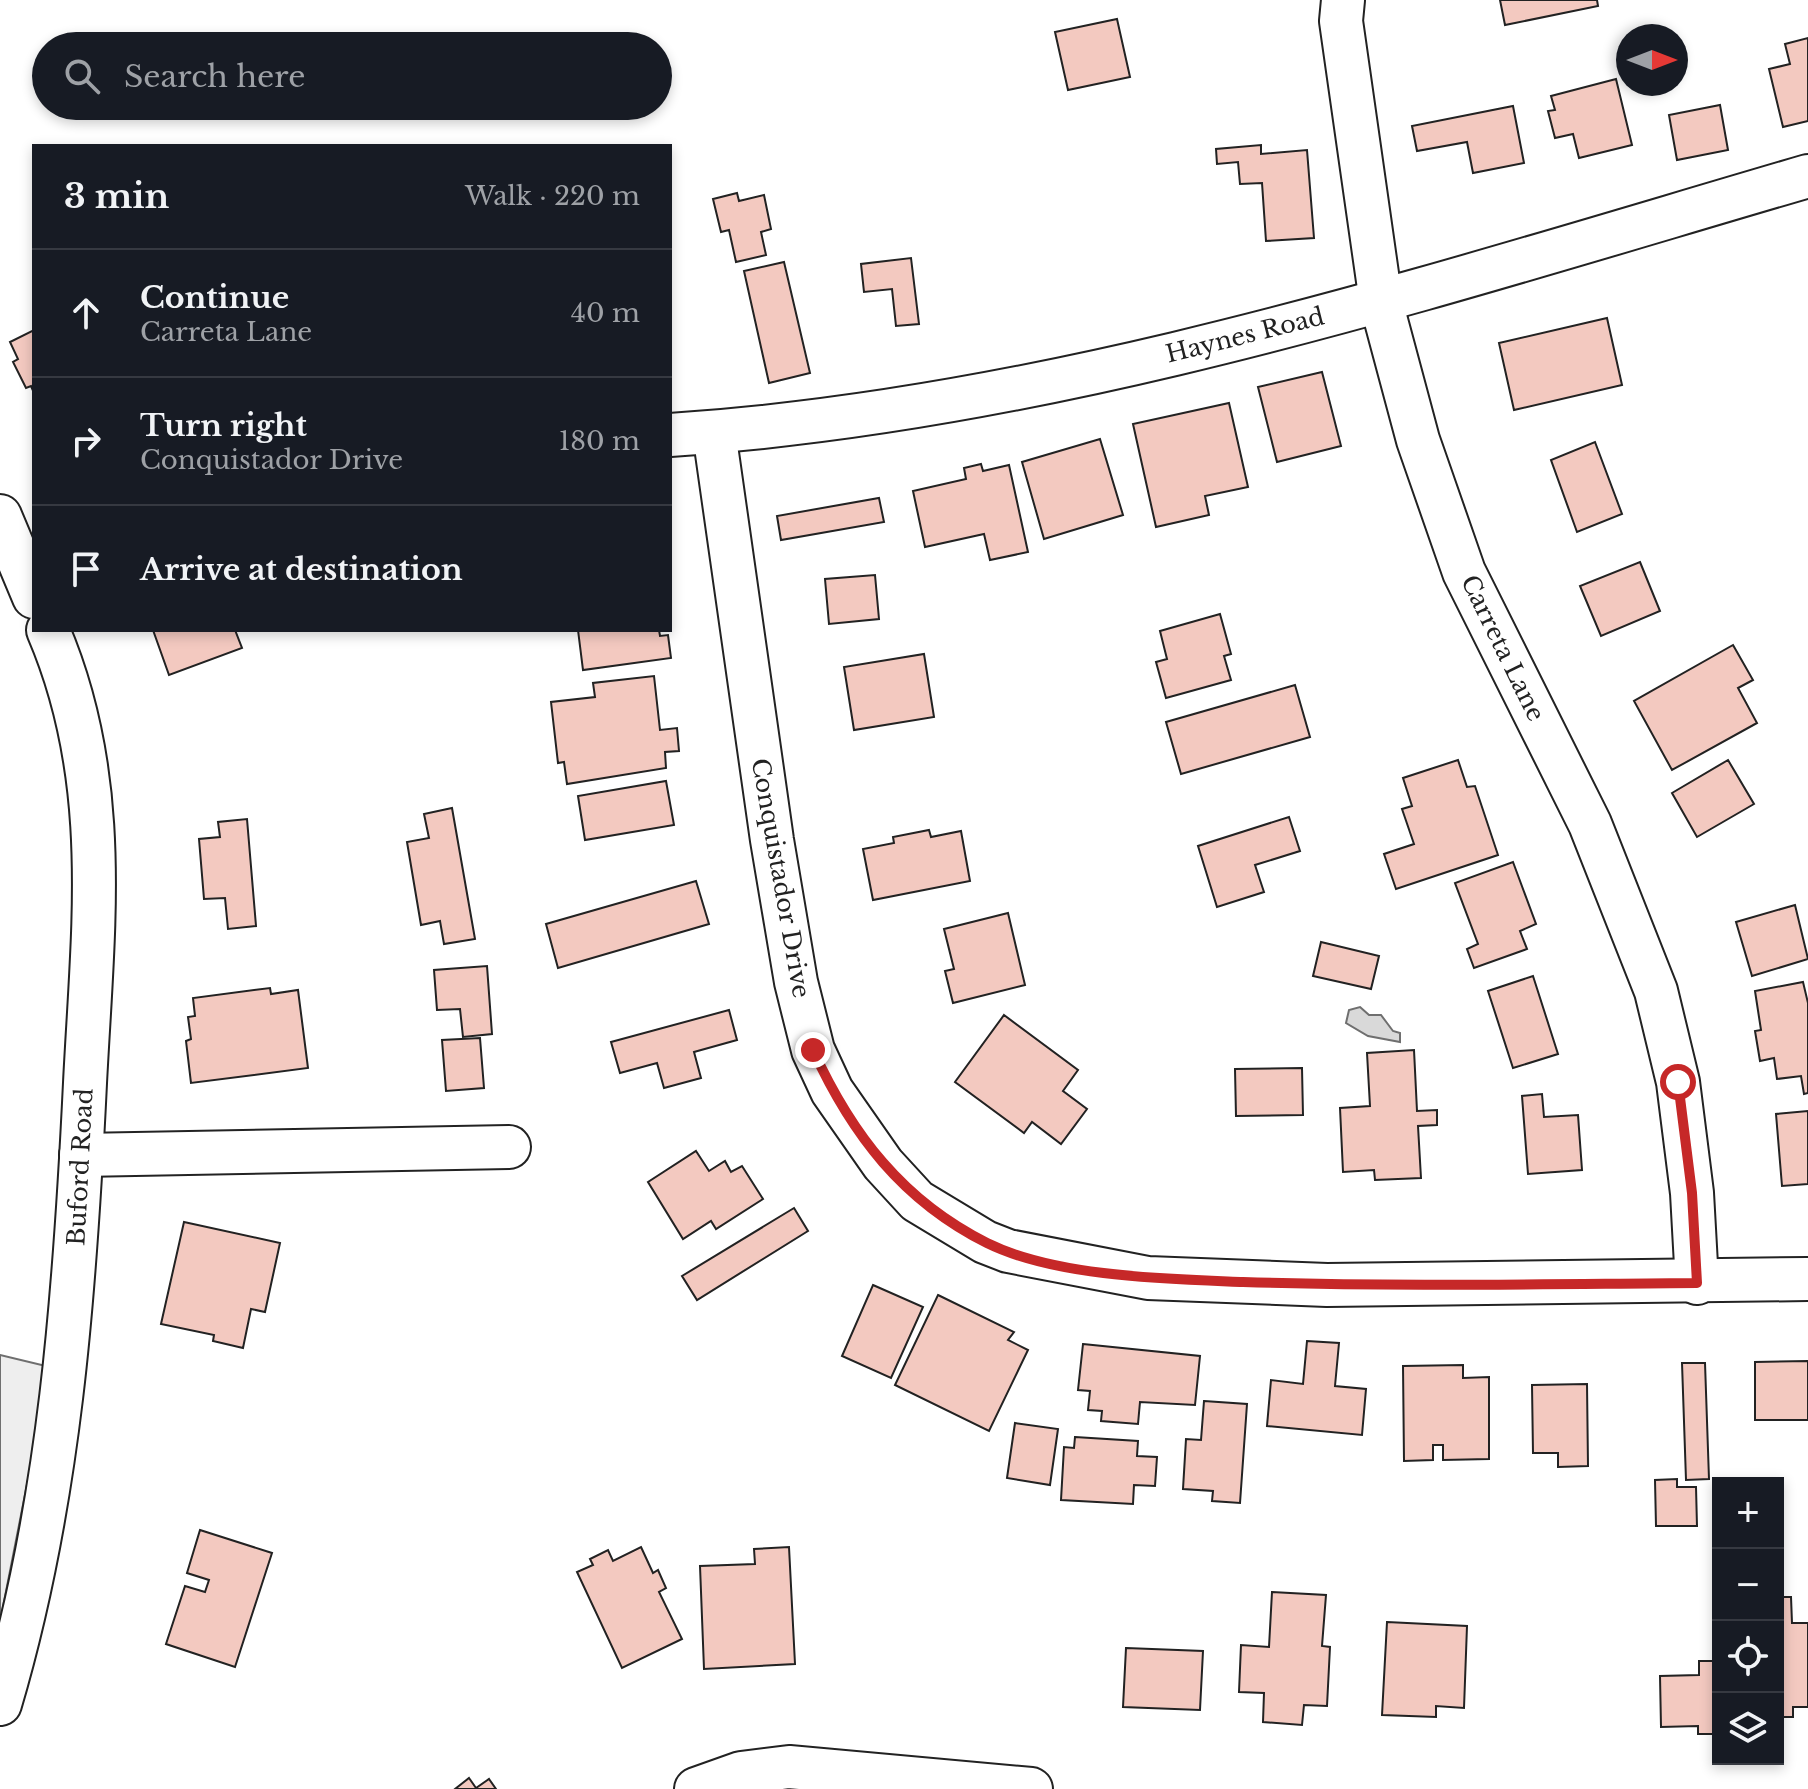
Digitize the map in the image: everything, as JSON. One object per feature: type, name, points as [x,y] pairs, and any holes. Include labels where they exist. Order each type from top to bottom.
[{"type":"street","name":"Carreta Lane","points":[[1343,0],[1341,21],[1381,302],[1418,440],[1464,572],[1590,824],[1656,991],[1678,1082],[1692,1193],[1697,1283]]},
{"type":"street","name":"Haynes Road","points":[[672,435],[808,423],[1126,365],[1381,302],[1808,176]]},
{"type":"street","name":"Conquistador Drive","points":[[714,432],[772,840],[796,982],[813,1050],[832,1091],[849,1116],[883,1164],[917,1201],[985,1242],[1008,1251],[1148,1278],[1327,1285],[1697,1283],[1808,1279]]},
{"type":"street","points":[[32,508],[0,516],[32,592]]},
{"type":"street","name":"Buford Road","points":[[0,1704],[43,1536],[70,1321],[95,877],[83,732],[68,677],[49,632]]},
{"type":"street","points":[[81,1155],[509,1147]]},
{"type":"street","points":[[696,1789],[741,1773],[789,1767],[1031,1789]]},
{"type":"shaded area","points":[[1360,1007],[1369,1015],[1381,1015],[1393,1031],[1400,1033],[1400,1042],[1368,1036],[1346,1023],[1349,1010]]},
{"type":"shaded area","points":[[0,1355],[50,1367],[0,1622]]},
{"type":"building","points":[[1500,0],[1597,0],[1598,6],[1505,25]]},
{"type":"building","points":[[1117,19],[1130,77],[1068,90],[1055,32]]},
{"type":"building","points":[[1808,38],[1808,121],[1783,127],[1769,69],[1790,64],[1785,44]]},
{"type":"building","points":[[1616,79],[1616,96],[1620,96],[1632,145],[1579,158],[1573,134],[1555,138],[1548,111],[1555,110],[1551,96]]},
{"type":"building","points":[[1720,105],[1728,150],[1677,160],[1669,115]]},
{"type":"building","points":[[1513,106],[1524,163],[1473,173],[1467,142],[1417,151],[1412,126]]},
{"type":"building","points":[[1261,145],[1261,154],[1307,150],[1314,238],[1266,241],[1262,183],[1240,184],[1238,162],[1217,164],[1216,149]]},
{"type":"building","points":[[737,193],[739,201],[764,195],[771,229],[761,232],[766,255],[736,262],[729,230],[721,232],[713,199]]},
{"type":"building","points":[[911,258],[919,324],[896,326],[892,289],[864,292],[861,264]]},
{"type":"building","points":[[784,262],[810,373],[769,383],[744,271]]},
{"type":"building","points":[[1607,318],[1622,385],[1514,410],[1499,343]]},
{"type":"building","points":[[32,331],[32,388],[26,388],[13,362],[18,359],[10,342]]},
{"type":"building","points":[[1322,372],[1341,446],[1277,462],[1258,387]]},
{"type":"building","points":[[1229,403],[1248,487],[1205,496],[1209,515],[1156,527],[1133,424]]},
{"type":"building","points":[[1100,439],[1123,515],[1044,539],[1022,462]]},
{"type":"building","points":[[1595,442],[1622,514],[1577,532],[1551,460]]},
{"type":"building","points":[[981,464],[983,471],[1009,465],[1028,552],[990,560],[984,534],[925,547],[913,491],[966,479],[964,468]]},
{"type":"building","points":[[879,498],[884,522],[781,540],[777,516]]},
{"type":"building","points":[[1640,562],[1660,611],[1601,636],[1580,586]]},
{"type":"building","points":[[875,575],[879,619],[829,624],[825,579]]},
{"type":"building","points":[[1220,614],[1231,654],[1224,656],[1231,680],[1166,698],[1156,662],[1167,659],[1160,631]]},
{"type":"building","points":[[154,632],[236,632],[242,648],[169,675]]},
{"type":"building","points":[[578,632],[659,632],[660,636],[668,635],[671,658],[583,670]]},
{"type":"building","points":[[1733,645],[1753,680],[1738,688],[1757,723],[1672,770],[1634,701]]},
{"type":"building","points":[[924,654],[934,717],[854,730],[844,667]]},
{"type":"building","points":[[654,676],[660,730],[677,728],[679,751],[665,752],[666,768],[567,784],[564,762],[558,763],[551,702],[595,697],[593,683]]},
{"type":"building","points":[[1295,685],[1310,737],[1181,774],[1166,722]]},
{"type":"building","points":[[1458,760],[1467,787],[1475,786],[1498,855],[1396,889],[1384,854],[1414,844],[1402,809],[1412,806],[1403,778]]},
{"type":"building","points":[[1728,760],[1754,804],[1697,837],[1672,793]]},
{"type":"building","points":[[666,781],[674,825],[585,840],[578,796]]},
{"type":"building","points":[[452,808],[475,939],[444,944],[440,921],[421,925],[407,842],[429,838],[424,814]]},
{"type":"building","points":[[1289,817],[1300,851],[1255,865],[1264,892],[1217,907],[1198,846]]},
{"type":"building","points":[[247,819],[256,926],[228,929],[225,898],[204,899],[199,839],[220,837],[218,822]]},
{"type":"building","points":[[929,830],[931,837],[961,831],[970,881],[873,900],[863,849],[894,843],[893,837]]},
{"type":"building","points":[[1513,862],[1536,924],[1520,931],[1527,949],[1474,968],[1467,949],[1478,944],[1455,883]]},
{"type":"building","points":[[696,881],[709,924],[558,968],[546,924]]},
{"type":"building","points":[[1795,905],[1808,959],[1752,976],[1736,922]]},
{"type":"building","points":[[1008,913],[1025,985],[953,1003],[945,971],[954,969],[944,929]]},
{"type":"building","points":[[1321,942],[1379,956],[1371,989],[1313,976]]},
{"type":"building","points":[[487,966],[492,1034],[463,1037],[460,1009],[437,1010],[434,970]]},
{"type":"building","points":[[1533,976],[1558,1054],[1513,1068],[1488,991]]},
{"type":"building","points":[[1803,982],[1808,1003],[1808,1093],[1804,1094],[1801,1076],[1777,1079],[1774,1058],[1760,1061],[1755,1031],[1761,1030],[1755,991]]},
{"type":"building","points":[[270,988],[271,994],[298,990],[308,1068],[191,1083],[186,1041],[191,1039],[188,1017],[195,1016],[193,998]]},
{"type":"building","points":[[729,1010],[737,1040],[694,1052],[701,1078],[664,1088],[657,1063],[620,1073],[611,1042]]},
{"type":"building","points":[[1004,1015],[1078,1070],[1063,1091],[1087,1109],[1061,1144],[1032,1122],[1024,1133],[955,1082]]},
{"type":"building","points":[[480,1038],[484,1088],[446,1091],[442,1040]]},
{"type":"building","points":[[1414,1050],[1417,1111],[1437,1110],[1437,1125],[1418,1126],[1421,1178],[1375,1180],[1374,1170],[1343,1172],[1340,1108],[1370,1106],[1367,1053]]},
{"type":"building","points":[[1302,1068],[1303,1115],[1236,1116],[1235,1069]]},
{"type":"building","points":[[1542,1094],[1544,1117],[1578,1115],[1582,1170],[1528,1174],[1522,1096]]},
{"type":"building","points":[[1808,1111],[1808,1184],[1782,1186],[1776,1114]]},
{"type":"building","points":[[696,1151],[709,1171],[725,1161],[731,1172],[742,1166],[763,1199],[716,1229],[711,1221],[683,1239],[648,1182]]},
{"type":"building","points":[[794,1208],[808,1231],[697,1300],[682,1276]]},
{"type":"building","points":[[184,1222],[280,1243],[265,1312],[251,1309],[243,1348],[213,1341],[214,1335],[161,1324]]},
{"type":"building","points":[[873,1285],[923,1307],[891,1378],[842,1356]]},
{"type":"building","points":[[938,1295],[1014,1332],[1008,1340],[1028,1350],[989,1431],[895,1385]]},
{"type":"building","points":[[1307,1341],[1339,1343],[1335,1386],[1366,1389],[1362,1435],[1267,1426],[1271,1380],[1303,1384]]},
{"type":"building","points":[[1083,1344],[1200,1356],[1195,1405],[1140,1402],[1138,1424],[1101,1421],[1102,1411],[1088,1410],[1090,1391],[1078,1390]]},
{"type":"building","points":[[1808,1361],[1808,1420],[1755,1420],[1755,1362]]},
{"type":"building","points":[[1682,1363],[1705,1363],[1709,1479],[1686,1480]]},
{"type":"building","points":[[1463,1365],[1463,1378],[1489,1377],[1489,1459],[1443,1460],[1443,1445],[1433,1445],[1433,1460],[1404,1461],[1403,1366]]},
{"type":"building","points":[[1587,1384],[1588,1466],[1558,1467],[1558,1453],[1533,1453],[1532,1385]]},
{"type":"building","points":[[1204,1401],[1247,1404],[1240,1503],[1212,1501],[1213,1491],[1183,1489],[1186,1439],[1201,1440]]},
{"type":"building","points":[[1015,1423],[1058,1429],[1050,1485],[1007,1478]]},
{"type":"building","points":[[1075,1437],[1138,1441],[1137,1456],[1157,1457],[1155,1486],[1134,1485],[1133,1504],[1061,1500],[1064,1447],[1074,1448]]},
{"type":"building","points":[[1677,1479],[1677,1487],[1696,1487],[1697,1526],[1656,1526],[1655,1480]]},
{"type":"building","points":[[200,1530],[272,1553],[235,1667],[166,1644],[185,1586],[205,1592],[209,1580],[187,1573]]},
{"type":"building","points":[[641,1547],[653,1573],[658,1570],[666,1588],[659,1592],[682,1639],[622,1668],[577,1572],[593,1565],[590,1559],[608,1550],[613,1561]]},
{"type":"building","points":[[789,1547],[795,1664],[704,1669],[700,1566],[755,1564],[754,1549]]},
{"type":"building","points":[[1272,1592],[1326,1595],[1322,1646],[1330,1647],[1327,1706],[1304,1705],[1302,1725],[1263,1722],[1264,1693],[1239,1692],[1241,1645],[1269,1647]]},
{"type":"building","points":[[1784,1597],[1791,1597],[1792,1623],[1808,1623],[1808,1707],[1793,1707],[1793,1717],[1784,1717]]},
{"type":"building","points":[[1387,1622],[1467,1626],[1464,1708],[1436,1706],[1436,1717],[1382,1715]]},
{"type":"building","points":[[1126,1648],[1203,1651],[1200,1710],[1123,1707]]},
{"type":"building","points":[[1699,1661],[1712,1661],[1712,1734],[1698,1734],[1698,1726],[1661,1727],[1660,1676],[1699,1675]]},
{"type":"building","points":[[469,1778],[476,1788],[489,1779],[496,1789],[455,1789]]},
{"type":"route","points":[[813,1050],[832,1091],[883,1164],[917,1201],[985,1242],[1045,1261],[1148,1278],[1327,1285],[1697,1283],[1692,1193],[1678,1082]]}]
